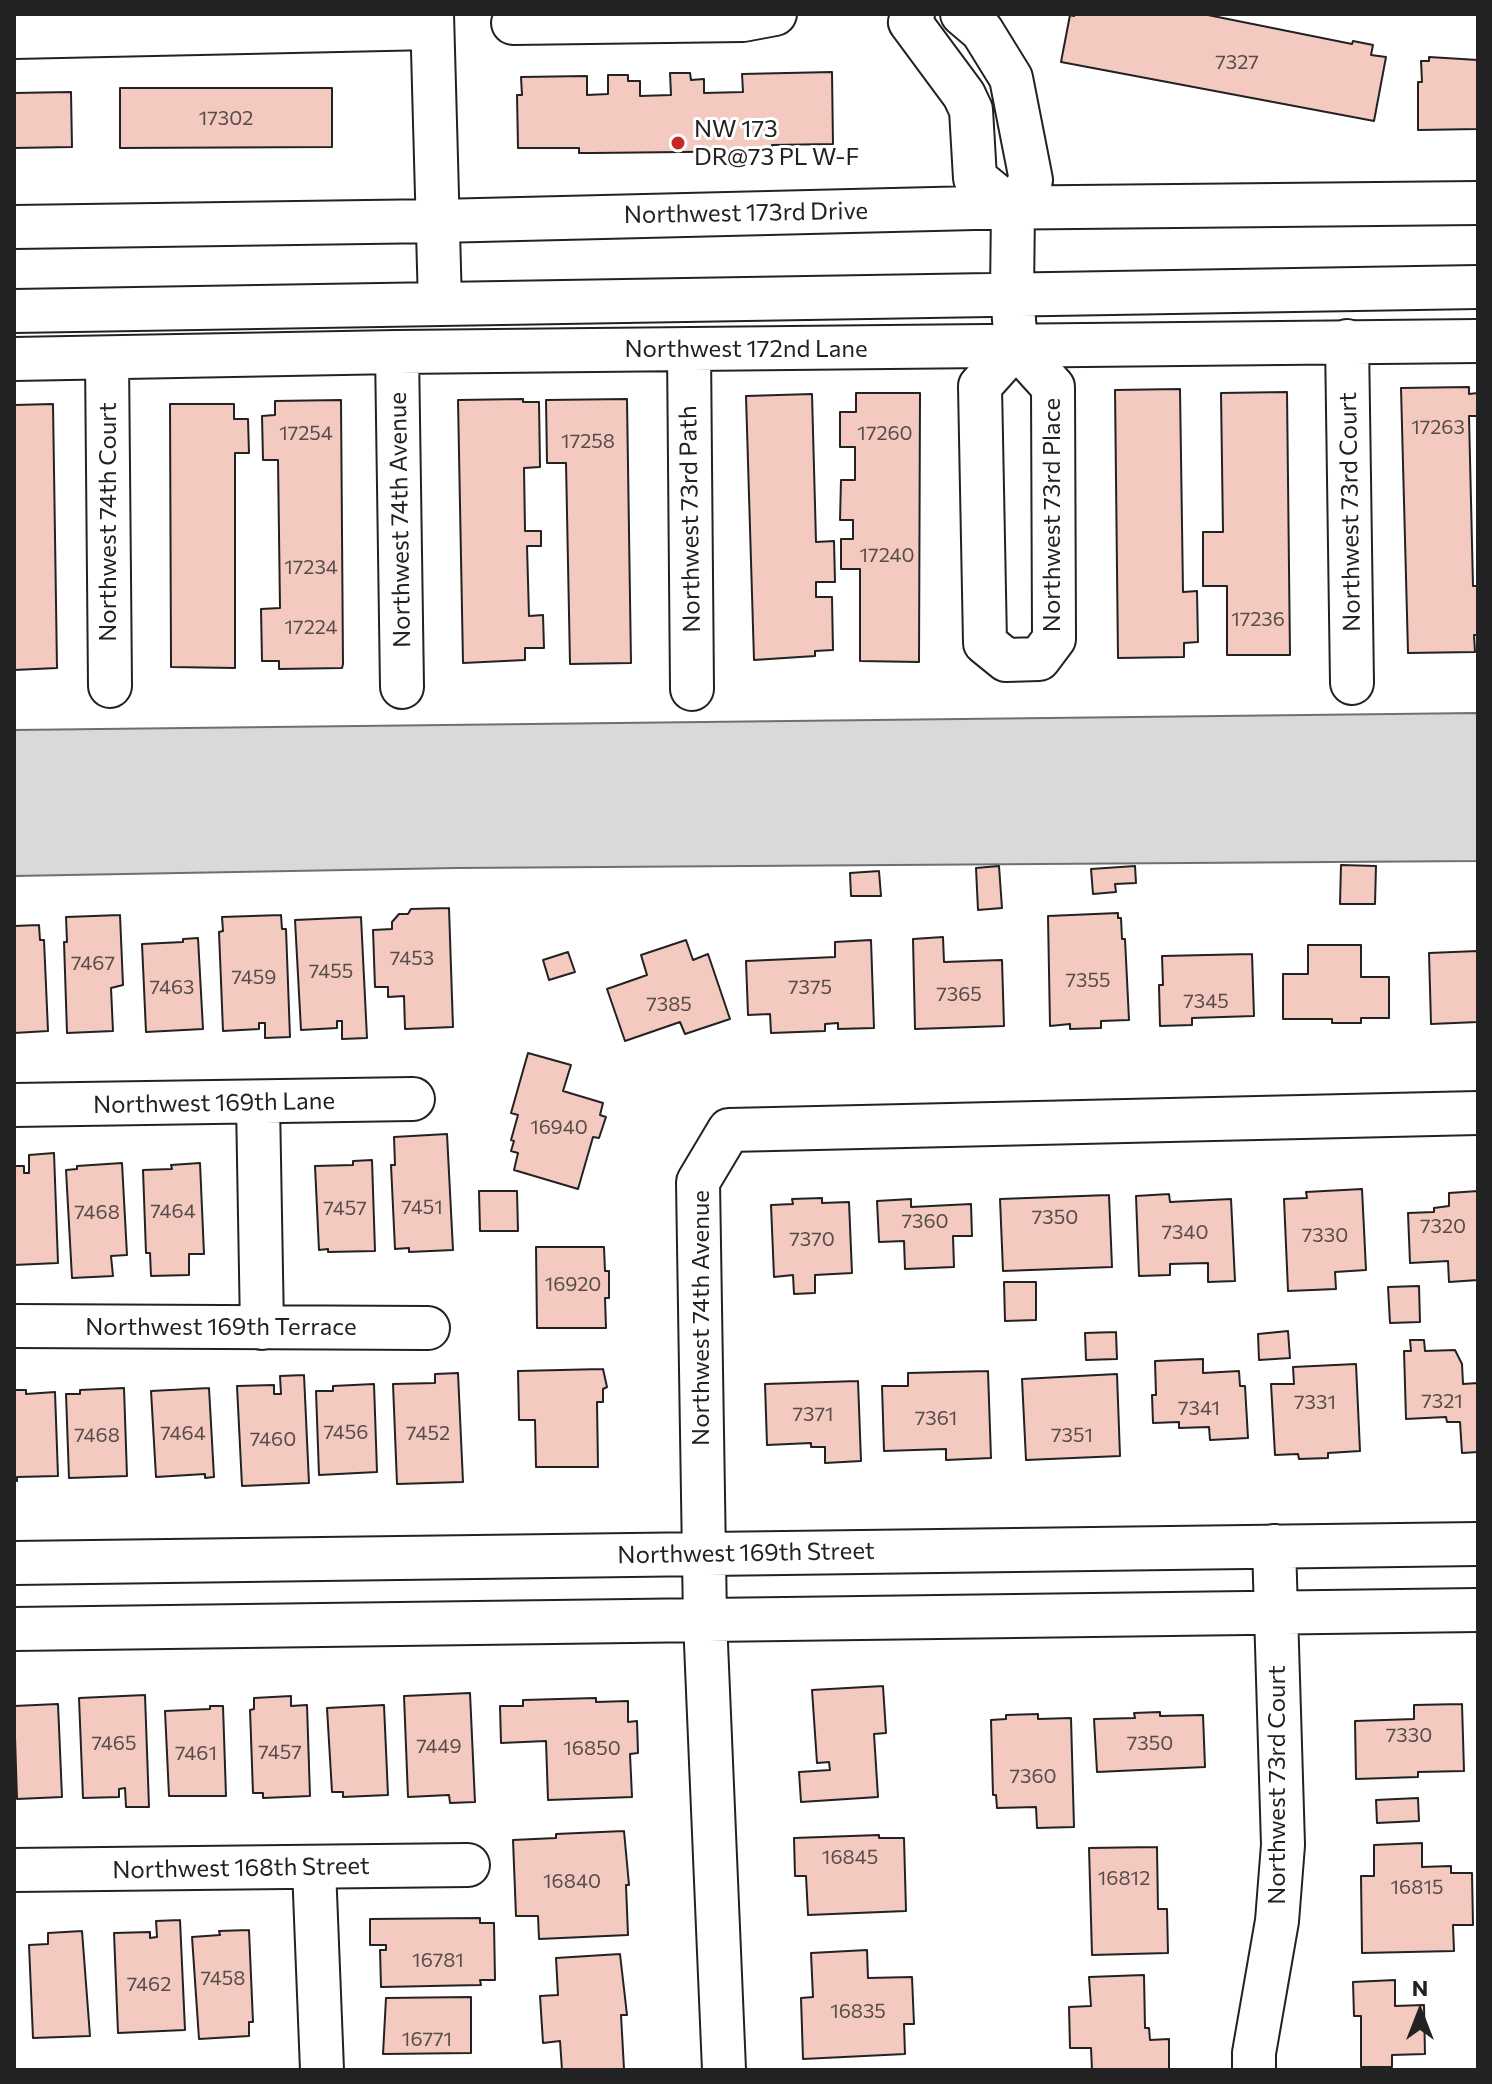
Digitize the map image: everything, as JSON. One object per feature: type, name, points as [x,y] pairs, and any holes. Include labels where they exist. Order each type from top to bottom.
[{"type":"street","points":[[513,23],[641,18],[743,20],[775,14]]},
{"type":"street","points":[[913,14],[910,22],[964,95],[971,110],[975,178],[1013,209]]},
{"type":"street","points":[[962,14],[982,31],[1011,78],[1031,180],[1013,209],[1012,293],[1016,346]]},
{"type":"street","points":[[14,37],[432,21],[440,304]]},
{"type":"street","name":"Northwest 173rd Drive","points":[[14,227],[1478,203]]},
{"type":"street","points":[[14,311],[1478,287]]},
{"type":"street","name":"Northwest 73rd Court","points":[[1347,341],[1352,683]]},
{"type":"street","name":"Northwest 172nd Lane","points":[[14,359],[1478,341]]},
{"type":"street","name":"Northwest 73rd Place","points":[[1016,346],[1053,387],[1054,639],[1039,659],[1006,660],[985,643],[980,386],[1016,346]]},
{"type":"street","name":"Northwest 73rd Path","points":[[689,349],[692,689]]},
{"type":"street","name":"Northwest 74th Avenue","points":[[397,352],[402,687]]},
{"type":"street","name":"Northwest 74th Court","points":[[107,358],[110,686]]},
{"type":"street","name":"Northwest 169th Lane","points":[[14,1105],[413,1099]]},
{"type":"street","points":[[258,1103],[262,1328]]},
{"type":"street","name":"Northwest 74th Avenue","points":[[724,2070],[703,1554],[698,1182],[729,1130],[1478,1113]]},
{"type":"street","name":"Northwest 169th Terrace","points":[[14,1326],[428,1328]]},
{"type":"street","name":"Northwest 169th Street","points":[[14,1563],[1478,1544]]},
{"type":"street","name":"Northwest 73rd Court","points":[[1254,2070],[1254,2053],[1277,1921],[1283,1845],[1274,1546]]},
{"type":"street","points":[[14,1629],[1478,1610]]},
{"type":"street","name":"Northwest 168th Street","points":[[14,1870],[468,1865]]},
{"type":"street","points":[[314,1868],[322,2070]]},
{"type":"shaded area","points":[[1478,713],[1478,861],[457,868],[14,876],[14,730]]},
{"type":"building","points":[[1203,14],[1352,44],[1353,41],[1373,45],[1371,55],[1386,57],[1374,121],[1061,62],[1070,15]]},
{"type":"building","points":[[1429,57],[1478,60],[1478,129],[1418,130],[1421,61],[1429,61]]},
{"type":"building","points":[[832,72],[833,144],[772,145],[772,151],[579,153],[579,148],[518,148],[517,95],[522,95],[521,77],[587,76],[587,95],[608,94],[608,75],[628,75],[628,81],[640,81],[640,96],[671,95],[670,73],[690,73],[691,80],[704,79],[704,93],[743,92],[742,74]]},
{"type":"building","points":[[120,88],[332,88],[332,147],[120,148]]},
{"type":"building","points":[[71,92],[72,147],[14,148],[14,93]]},
{"type":"building","points":[[1469,387],[1469,394],[1478,393],[1478,416],[1469,416],[1473,586],[1478,586],[1475,652],[1408,653],[1401,388]]},
{"type":"building","points":[[1180,389],[1183,592],[1197,591],[1198,642],[1184,643],[1184,657],[1118,658],[1115,390]]},
{"type":"building","points":[[1287,392],[1290,655],[1227,655],[1227,586],[1203,586],[1203,532],[1223,532],[1221,393]]},
{"type":"building","points":[[856,393],[920,393],[919,662],[860,661],[860,569],[841,569],[841,539],[853,539],[853,520],[840,520],[841,480],[855,480],[855,447],[840,447],[840,412],[856,412]]},
{"type":"building","points":[[812,394],[816,542],[834,541],[835,582],[816,582],[816,597],[832,597],[833,650],[815,651],[815,656],[754,660],[746,396]]},
{"type":"building","points":[[523,399],[523,402],[539,402],[540,467],[524,468],[525,531],[541,531],[541,546],[527,546],[529,616],[543,615],[544,648],[525,648],[525,660],[463,663],[458,400]]},
{"type":"building","points":[[627,399],[631,663],[570,664],[566,463],[547,463],[546,400]]},
{"type":"building","points":[[341,400],[343,664],[342,668],[279,669],[279,661],[262,661],[261,609],[280,608],[278,460],[263,460],[262,416],[275,415],[275,401]]},
{"type":"building","points":[[53,404],[57,668],[14,670],[14,405]]},
{"type":"building","points":[[170,404],[234,404],[234,419],[248,419],[249,453],[235,453],[235,668],[171,667]]},
{"type":"building","points":[[1341,865],[1376,866],[1375,904],[1340,904]]},
{"type":"building","points":[[999,866],[1002,908],[978,910],[976,868]]},
{"type":"building","points":[[1135,866],[1136,883],[1115,884],[1116,892],[1093,894],[1091,869]]},
{"type":"building","points":[[879,871],[881,896],[851,896],[850,873]]},
{"type":"building","points":[[449,908],[453,1027],[405,1029],[404,996],[388,997],[388,987],[375,987],[373,930],[392,929],[392,922],[399,914],[408,914],[411,909]]},
{"type":"building","points":[[1118,913],[1122,939],[1125,939],[1129,1020],[1101,1021],[1101,1028],[1070,1029],[1070,1024],[1050,1026],[1048,916]]},
{"type":"building","points":[[120,915],[123,985],[111,988],[113,1031],[67,1033],[66,917]]},
{"type":"building","points":[[281,915],[282,929],[286,929],[290,1037],[265,1038],[265,1023],[259,1023],[259,1029],[223,1031],[219,932],[223,931],[222,917]]},
{"type":"building","points":[[361,917],[367,1038],[342,1039],[342,1021],[337,1021],[337,1028],[301,1030],[295,920]]},
{"type":"building","points":[[39,925],[40,940],[44,940],[48,1031],[14,1033],[14,926]]},
{"type":"building","points":[[943,937],[944,962],[1002,960],[1004,1026],[915,1029],[913,939]]},
{"type":"building","points":[[198,938],[203,1029],[146,1032],[142,944]]},
{"type":"building","points":[[686,940],[693,960],[708,954],[730,1019],[685,1034],[680,1022],[625,1041],[607,989],[647,975],[641,955]]},
{"type":"building","points":[[871,940],[874,1028],[838,1029],[838,1023],[825,1024],[825,1031],[771,1033],[770,1014],[748,1015],[746,961],[835,957],[835,942]]},
{"type":"building","points":[[1308,945],[1361,945],[1361,977],[1389,977],[1389,1018],[1361,1018],[1361,1023],[1332,1023],[1332,1019],[1283,1019],[1283,974],[1308,974]]},
{"type":"building","points":[[1478,951],[1478,1022],[1431,1024],[1429,953]]},
{"type":"building","points":[[568,952],[575,972],[549,980],[543,960]]},
{"type":"building","points":[[1252,954],[1254,1016],[1192,1018],[1192,1025],[1160,1026],[1162,956]]},
{"type":"building","points":[[528,1053],[571,1065],[563,1091],[603,1103],[600,1115],[606,1117],[599,1138],[593,1137],[578,1189],[514,1170],[518,1153],[511,1151],[514,1141],[511,1140],[518,1115],[511,1113]]},
{"type":"building","points":[[447,1134],[453,1250],[409,1252],[409,1248],[395,1249],[391,1165],[395,1165],[394,1137]]},
{"type":"building","points":[[54,1153],[58,1263],[14,1265],[14,1166],[24,1166],[24,1173],[29,1173],[29,1155]]},
{"type":"building","points":[[372,1160],[375,1251],[319,1250],[315,1166],[353,1165],[353,1161]]},
{"type":"building","points":[[122,1163],[127,1255],[111,1256],[113,1276],[72,1278],[66,1170],[77,1169],[77,1166]]},
{"type":"building","points":[[200,1163],[204,1254],[189,1254],[189,1275],[151,1276],[150,1253],[146,1253],[143,1170],[172,1169],[171,1165]]},
{"type":"building","points":[[1362,1189],[1366,1270],[1335,1272],[1336,1289],[1288,1291],[1284,1199],[1307,1198],[1306,1192]]},
{"type":"building","points":[[479,1191],[517,1191],[518,1231],[480,1231]]},
{"type":"building","points":[[1478,1191],[1478,1280],[1449,1282],[1448,1261],[1410,1263],[1408,1213],[1434,1212],[1434,1208],[1449,1206],[1449,1193]]},
{"type":"building","points":[[1169,1194],[1170,1202],[1231,1199],[1235,1281],[1208,1282],[1208,1263],[1170,1264],[1170,1275],[1139,1276],[1136,1196]]},
{"type":"building","points":[[1109,1195],[1112,1267],[1003,1271],[1000,1199]]},
{"type":"building","points":[[822,1198],[822,1203],[849,1202],[852,1273],[815,1275],[815,1293],[794,1294],[793,1275],[774,1277],[771,1205],[793,1204],[792,1199]]},
{"type":"building","points":[[911,1199],[911,1207],[971,1204],[972,1236],[953,1236],[954,1267],[905,1269],[904,1241],[879,1242],[877,1201]]},
{"type":"building","points":[[536,1247],[604,1247],[605,1271],[609,1271],[609,1298],[605,1298],[606,1328],[537,1328]]},
{"type":"building","points":[[1004,1282],[1036,1282],[1036,1320],[1005,1321]]},
{"type":"building","points":[[1419,1286],[1420,1322],[1390,1323],[1388,1287]]},
{"type":"building","points":[[1288,1331],[1290,1358],[1259,1360],[1258,1334]]},
{"type":"building","points":[[1116,1332],[1117,1359],[1086,1360],[1085,1333]]},
{"type":"building","points":[[1410,1340],[1424,1340],[1425,1351],[1455,1350],[1462,1364],[1463,1384],[1478,1383],[1478,1452],[1462,1453],[1460,1422],[1447,1422],[1446,1417],[1406,1419],[1404,1351],[1411,1351]]},
{"type":"building","points":[[1203,1359],[1203,1373],[1239,1371],[1240,1386],[1245,1386],[1248,1438],[1210,1440],[1209,1427],[1179,1428],[1179,1422],[1153,1423],[1155,1361]]},
{"type":"building","points":[[1356,1364],[1360,1451],[1328,1453],[1328,1458],[1299,1459],[1298,1454],[1275,1455],[1271,1384],[1294,1384],[1293,1367]]},
{"type":"building","points":[[603,1369],[607,1387],[603,1389],[603,1402],[597,1402],[598,1467],[536,1467],[535,1420],[519,1420],[518,1371]]},
{"type":"building","points":[[988,1371],[991,1458],[946,1460],[946,1449],[884,1451],[882,1386],[908,1386],[908,1373]]},
{"type":"building","points":[[458,1373],[463,1482],[397,1484],[393,1384],[435,1383],[435,1374]]},
{"type":"building","points":[[1117,1374],[1120,1456],[1026,1460],[1022,1379]]},
{"type":"building","points":[[304,1375],[309,1483],[242,1486],[237,1386],[274,1385],[274,1394],[281,1394],[280,1376]]},
{"type":"building","points":[[858,1381],[861,1461],[825,1463],[825,1447],[811,1447],[811,1443],[767,1445],[765,1384]]},
{"type":"building","points":[[374,1384],[377,1472],[319,1475],[316,1391],[333,1391],[333,1386]]},
{"type":"building","points":[[124,1388],[127,1476],[69,1478],[66,1394],[80,1394],[80,1390]]},
{"type":"building","points":[[209,1388],[214,1477],[205,1478],[205,1474],[156,1477],[151,1391]]},
{"type":"building","points":[[14,1390],[26,1390],[26,1394],[55,1392],[58,1476],[17,1477],[14,1481]]},
{"type":"building","points":[[883,1686],[886,1733],[874,1734],[878,1797],[801,1802],[799,1772],[830,1770],[829,1762],[817,1763],[812,1690]]},
{"type":"building","points":[[470,1693],[475,1802],[450,1803],[449,1795],[408,1797],[404,1696]]},
{"type":"building","points":[[145,1695],[149,1807],[126,1807],[125,1788],[119,1789],[119,1797],[83,1798],[79,1698]]},
{"type":"building","points":[[291,1696],[291,1706],[307,1705],[310,1796],[263,1798],[263,1793],[253,1793],[250,1710],[254,1709],[254,1698]]},
{"type":"building","points":[[596,1698],[596,1702],[628,1701],[628,1722],[637,1721],[638,1753],[630,1754],[632,1797],[548,1800],[546,1741],[501,1743],[500,1706],[523,1706],[523,1700]]},
{"type":"building","points":[[58,1704],[62,1797],[17,1799],[14,1706]]},
{"type":"building","points":[[1462,1704],[1464,1771],[1418,1772],[1418,1777],[1356,1779],[1355,1721],[1414,1719],[1414,1705]]},
{"type":"building","points":[[384,1705],[388,1795],[343,1797],[343,1792],[332,1792],[327,1708]]},
{"type":"building","points":[[210,1706],[223,1706],[226,1796],[169,1796],[165,1711],[210,1709]]},
{"type":"building","points":[[1160,1712],[1160,1716],[1203,1715],[1205,1767],[1097,1772],[1094,1719],[1135,1718],[1134,1713]]},
{"type":"building","points":[[1038,1714],[1038,1719],[1071,1718],[1074,1827],[1037,1828],[1036,1807],[997,1808],[996,1795],[993,1795],[991,1720],[1006,1719],[1006,1715]]},
{"type":"building","points":[[1418,1798],[1419,1821],[1377,1823],[1376,1800]]},
{"type":"building","points":[[624,1831],[629,1885],[626,1885],[628,1935],[539,1939],[538,1916],[516,1916],[513,1840],[556,1838],[556,1834]]},
{"type":"building","points":[[879,1835],[879,1838],[904,1838],[906,1911],[808,1915],[806,1876],[795,1876],[794,1838]]},
{"type":"building","points":[[1422,1843],[1422,1867],[1451,1866],[1451,1873],[1472,1873],[1473,1925],[1453,1925],[1454,1951],[1362,1953],[1361,1876],[1374,1876],[1374,1845]]},
{"type":"building","points":[[1157,1847],[1158,1909],[1167,1909],[1168,1953],[1092,1955],[1089,1848]]},
{"type":"building","points":[[480,1918],[480,1923],[494,1923],[495,1980],[480,1980],[481,1985],[381,1987],[380,1950],[386,1950],[386,1945],[370,1945],[370,1919]]},
{"type":"building","points":[[180,1920],[185,2030],[118,2033],[114,1933],[150,1932],[150,1938],[157,1937],[156,1921]]},
{"type":"building","points":[[249,1930],[253,2022],[249,2022],[249,2036],[199,2039],[192,1937],[220,1935],[219,1931]]},
{"type":"building","points":[[82,1931],[90,2036],[33,2038],[29,1945],[48,1944],[48,1933]]},
{"type":"building","points":[[867,1950],[868,1978],[912,1977],[914,2024],[904,2024],[905,2054],[803,2059],[801,1998],[813,1997],[811,1953]]},
{"type":"building","points":[[620,1954],[627,2015],[621,2015],[624,2069],[562,2070],[560,2041],[543,2043],[540,1996],[558,1995],[556,1958]]},
{"type":"building","points":[[1144,1975],[1145,2028],[1149,2028],[1150,2040],[1169,2039],[1169,2070],[1092,2070],[1091,2048],[1070,2048],[1069,2007],[1091,2006],[1089,1977]]},
{"type":"building","points":[[1395,1980],[1395,2006],[1424,2005],[1425,2054],[1392,2055],[1392,2067],[1361,2067],[1361,2016],[1354,2016],[1353,1982]]},
{"type":"building","points":[[471,1997],[471,2053],[383,2054],[386,1998]]},
{"type":"place","name":"NW 173 DR@73 PL W-F","points":[[678,143]]}]
